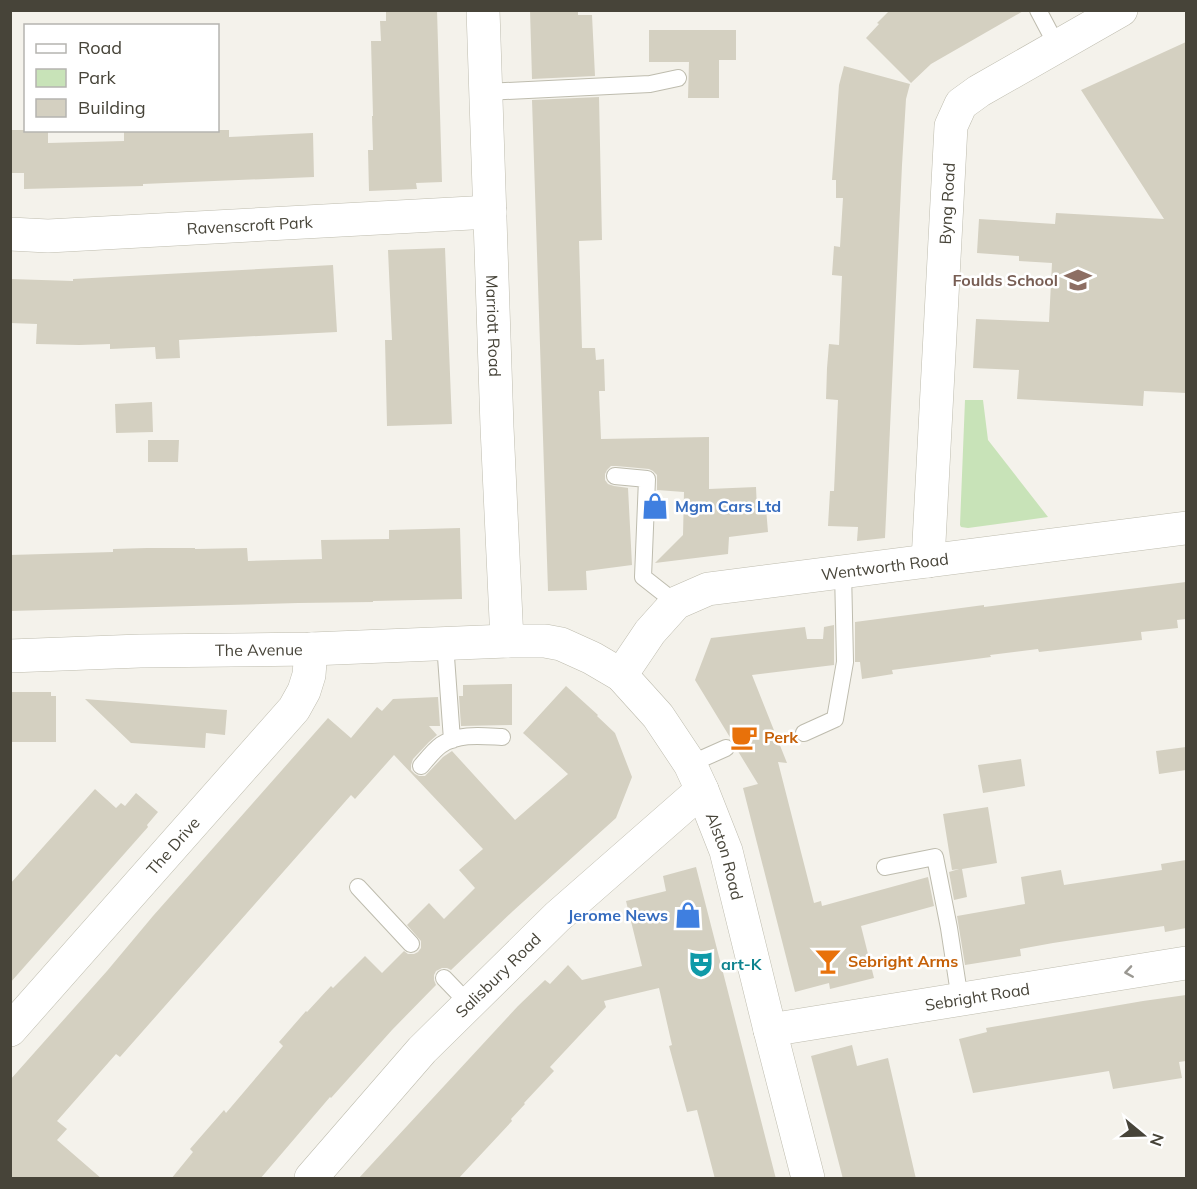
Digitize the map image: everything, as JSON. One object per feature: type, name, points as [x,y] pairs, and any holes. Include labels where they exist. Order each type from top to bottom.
[{"type":"street","name":"Marriott Road","points":[[483,10],[497,427],[507,641]]},
{"type":"street","name":"Byng Road","points":[[928,561],[951,126],[961,104],[979,90],[1121,10]]},
{"type":"street","name":"Ravenscroft Park","points":[[10,234],[48,236],[490,213]]},
{"type":"street","name":"Wentworth Road","points":[[621,675],[650,633],[676,603],[708,589],[1186,528]]},
{"type":"street","name":"The Avenue","points":[[10,656],[311,649],[507,641]]},
{"type":"street","name":"Alston Road","points":[[507,641],[545,641],[561,644],[621,675],[658,716],[696,777],[726,851],[808,1179]]},
{"type":"street","name":"The Drive","points":[[10,1030],[294,709],[304,691],[309,675],[311,649]]},
{"type":"street","name":"Salisbury Road","points":[[311,1179],[422,1050],[696,777]]},
{"type":"street","name":"Sebright Road","points":[[770,1030],[1186,963]]},
{"type":"lane","points":[[1038,10],[1057,46]]},
{"type":"lane","points":[[486,92],[650,84],[678,78]]},
{"type":"lane","points":[[615,477],[647,479],[643,577],[676,603]]},
{"type":"lane","points":[[804,733],[835,719],[845,662],[843,572]]},
{"type":"lane","points":[[445,643],[452,740]]},
{"type":"lane","points":[[421,766],[441,745],[452,740],[466,736],[502,737]]},
{"type":"lane","points":[[696,777],[726,748]]},
{"type":"lane","points":[[885,867],[935,856],[960,1000]]},
{"type":"lane","points":[[358,887],[411,944]]},
{"type":"lane","points":[[444,978],[469,1004]]},
{"type":"green space","points":[[965,400],[983,400],[988,440],[1048,517],[961,527]]},
{"type":"building","points":[[386,10],[437,10],[442,182],[416,183],[417,189],[369,191],[368,150],[373,150],[371,41],[381,41],[380,21],[386,21]]},
{"type":"building","points":[[530,10],[578,10],[578,15],[592,15],[595,76],[532,79]]},
{"type":"building","points":[[890,10],[1025,10],[931,64],[911,83],[866,38]]},
{"type":"building","points":[[649,30],[736,30],[736,60],[719,60],[719,98],[688,98],[689,62],[649,62]]},
{"type":"building","points":[[1186,42],[1186,393],[1144,391],[1143,406],[1017,399],[1019,370],[973,368],[976,319],[1049,322],[1052,263],[1019,261],[1019,256],[977,253],[979,219],[1055,224],[1056,213],[1164,219],[1081,90]]},
{"type":"building","points":[[844,66],[910,84],[906,99],[902,165],[885,538],[857,541],[858,527],[828,526],[830,491],[834,491],[838,400],[826,399],[827,368],[829,344],[839,345],[842,276],[832,275],[834,246],[840,247],[843,198],[836,198],[836,180],[832,180],[839,85]]},
{"type":"building","points":[[599,97],[602,240],[579,241],[582,348],[595,348],[596,360],[604,359],[605,391],[599,391],[601,439],[709,437],[709,489],[756,487],[757,509],[766,508],[768,532],[729,537],[728,554],[655,563],[683,535],[684,492],[657,490],[657,475],[649,469],[611,466],[605,474],[608,484],[636,489],[628,488],[632,565],[586,571],[587,590],[548,591],[532,100]]},
{"type":"building","points":[[10,130],[48,132],[48,143],[124,141],[124,132],[219,132],[219,130],[229,130],[229,137],[313,133],[314,177],[143,184],[143,186],[24,189],[24,173],[10,173]]},
{"type":"building","points":[[445,248],[452,424],[387,426],[385,340],[392,340],[388,250]]},
{"type":"building","points":[[333,265],[337,332],[179,340],[180,358],[156,359],[155,347],[110,349],[110,344],[36,344],[37,324],[10,323],[10,279],[73,281],[73,279]]},
{"type":"building","points":[[152,402],[153,432],[116,433],[115,404]]},
{"type":"building","points":[[148,440],[179,440],[178,462],[148,462]]},
{"type":"building","points":[[460,528],[462,599],[10,611],[10,555],[113,552],[113,549],[247,548],[248,561],[322,559],[321,540],[389,539],[389,530]]},
{"type":"building","points":[[1186,582],[1186,619],[1177,620],[1178,628],[1141,632],[1142,640],[1039,652],[1038,649],[990,655],[991,657],[892,670],[893,674],[862,679],[860,662],[855,662],[855,622]]},
{"type":"building","points":[[834,625],[834,665],[752,675],[787,763],[778,762],[814,903],[821,901],[822,906],[928,877],[934,906],[861,926],[874,978],[830,989],[829,983],[795,992],[743,788],[758,784],[695,680],[711,638],[805,627],[807,639],[823,639],[824,627]]},
{"type":"building","points":[[512,684],[512,725],[461,726],[459,696],[463,696],[463,685]]},
{"type":"building","points":[[566,686],[615,733],[632,777],[616,818],[451,970],[442,968],[436,971],[434,980],[436,985],[330,1097],[260,1179],[171,1179],[193,1152],[190,1149],[224,1110],[226,1113],[283,1046],[279,1042],[331,986],[333,988],[365,956],[382,973],[404,951],[408,954],[418,952],[421,948],[421,941],[407,925],[429,903],[444,919],[475,888],[459,870],[483,849],[394,755],[355,799],[351,795],[120,1057],[116,1054],[57,1121],[67,1129],[57,1140],[102,1179],[10,1179],[10,1080],[328,718],[351,738],[377,707],[382,711],[393,699],[438,697],[440,726],[429,726],[437,735],[413,759],[411,770],[419,776],[425,776],[452,751],[515,820],[568,774],[523,733]]},
{"type":"building","points":[[10,692],[51,692],[51,696],[56,696],[56,742],[10,742]]},
{"type":"building","points":[[85,699],[227,710],[225,735],[206,733],[205,748],[131,743]]},
{"type":"building","points":[[1186,747],[1186,770],[1159,774],[1156,751]]},
{"type":"building","points":[[1021,759],[1025,786],[983,793],[978,765]]},
{"type":"building","points":[[95,789],[116,808],[121,803],[125,806],[136,793],[158,812],[147,825],[148,827],[10,983],[10,884]]},
{"type":"building","points":[[988,807],[997,863],[962,869],[967,897],[954,900],[949,872],[959,869],[952,870],[943,814]]},
{"type":"building","points":[[1186,860],[1186,928],[1165,932],[1164,926],[1053,943],[1020,949],[1021,956],[965,965],[957,916],[1025,904],[1021,877],[1061,870],[1064,885],[1162,870],[1161,864]]},
{"type":"building","points":[[696,867],[776,1179],[715,1179],[697,1110],[687,1112],[669,1046],[672,1045],[659,988],[604,1001],[606,1007],[550,1067],[554,1071],[524,1103],[511,1119],[512,1121],[458,1179],[358,1179],[518,1006],[545,980],[550,984],[568,965],[582,980],[642,966],[626,901],[666,891],[663,876]]},
{"type":"building","points":[[1186,995],[1186,1061],[1179,1062],[1182,1078],[1113,1089],[1109,1071],[973,1093],[959,1039],[987,1032],[986,1028]]},
{"type":"building","points":[[852,1045],[857,1066],[888,1058],[916,1179],[843,1179],[811,1056]]},
{"type":"place","name":"Foulds School","points":[[1078,280]]},
{"type":"place","name":"Mgm Cars Ltd","points":[[655,506]]},
{"type":"place","name":"Perk","points":[[744,737]]},
{"type":"place","name":"Jerome News","points":[[688,915]]},
{"type":"place","name":"Sebright Arms","points":[[828,961]]},
{"type":"place","name":"art-K","points":[[701,964]]}]
